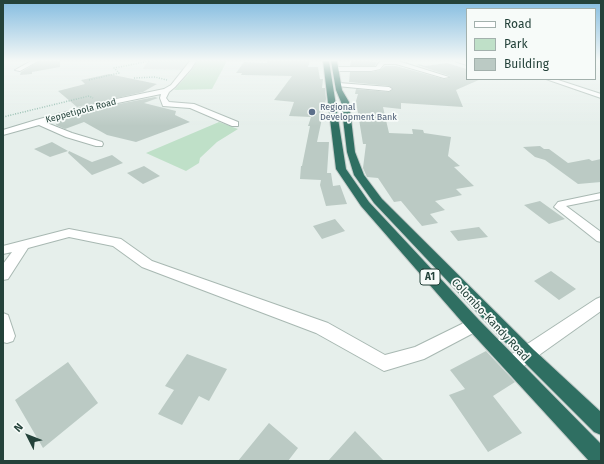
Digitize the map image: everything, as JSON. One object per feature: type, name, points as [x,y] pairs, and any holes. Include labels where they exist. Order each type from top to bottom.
[{"type":"highway","name":"Colombo-Kandy Road","points":[[328,83],[329,89],[339,102],[351,152],[359,175],[378,201],[528,355],[601,426]]},
{"type":"highway","name":"Colombo-Kandy Road","points":[[339,85],[342,169],[364,204],[474,325],[601,459]]},
{"type":"street","points":[[176,83],[166,91],[163,98],[166,104],[191,106],[235,124]]},
{"type":"street","points":[[560,83],[601,96]]},
{"type":"street","points":[[339,85],[389,89]]},
{"type":"street","name":"Keppetipola Road","points":[[3,133],[102,104],[166,91]]},
{"type":"street","points":[[39,122],[69,135],[99,144]]},
{"type":"street","points":[[601,196],[562,204],[560,207],[601,238]]},
{"type":"street","points":[[3,250],[69,233],[117,242],[146,264],[322,328],[384,364],[418,354],[474,325]]},
{"type":"street","points":[[3,275],[24,244]]},
{"type":"street","points":[[512,364],[528,355],[601,303]]},
{"type":"street","points":[[3,320],[8,336]]},
{"type":"path","points":[[3,117],[89,96],[102,104]]},
{"type":"green space","points":[[181,83],[215,83],[212,89],[174,90]]},
{"type":"green space","points":[[219,122],[238,129],[217,142],[200,158],[199,163],[186,171],[146,153]]},
{"type":"building","points":[[84,83],[151,83],[157,84],[143,92],[77,107],[58,91],[85,84]]},
{"type":"building","points":[[287,83],[323,83],[322,88],[325,88],[326,99],[317,142],[329,142],[327,173],[331,173],[333,186],[340,185],[347,204],[326,206],[320,185],[321,180],[300,179],[301,166],[310,126],[308,126],[311,117],[289,116],[294,102],[274,100]]},
{"type":"building","points":[[356,83],[473,83],[456,90],[463,107],[401,103],[401,109],[383,107],[389,133],[413,134],[412,129],[423,130],[424,133],[451,137],[448,156],[460,166],[454,167],[474,186],[456,189],[462,195],[435,201],[445,210],[430,214],[438,223],[422,226],[401,201],[394,202],[378,178],[367,177],[363,168],[366,144],[363,144],[356,101],[358,94],[355,94],[356,89],[389,92],[393,89],[389,86]]},
{"type":"building","points":[[155,97],[158,98],[144,103],[176,111],[175,115],[190,122],[136,142],[107,135],[84,122],[65,129],[56,125],[57,122],[103,107]]},
{"type":"building","points":[[52,142],[68,151],[50,157],[34,149]]},
{"type":"building","points":[[540,146],[544,149],[549,149],[568,163],[589,159],[592,161],[601,159],[601,182],[578,184],[545,160],[535,157],[523,147]]},
{"type":"building","points":[[69,151],[92,162],[112,155],[123,163],[92,175],[68,153]]},
{"type":"building","points":[[144,166],[160,176],[143,184],[127,173]]},
{"type":"building","points":[[540,201],[565,219],[549,224],[524,205]]},
{"type":"building","points":[[335,219],[345,231],[322,239],[313,226]]},
{"type":"building","points":[[479,227],[488,237],[458,241],[450,231]]},
{"type":"building","points":[[551,271],[576,289],[559,300],[534,281]]},
{"type":"building","points":[[486,351],[515,382],[493,396],[522,433],[488,452],[449,395],[465,389],[450,370]]},
{"type":"building","points":[[187,354],[227,369],[209,401],[199,396],[182,425],[158,414],[174,390],[165,386]]},
{"type":"building","points":[[68,362],[98,403],[43,448],[15,400]]},
{"type":"building","points":[[269,423],[298,448],[288,461],[238,461]]},
{"type":"building","points":[[355,431],[384,461],[328,461]]},
{"type":"place","name":"Regional Development Bank","points":[[312,112]]}]
